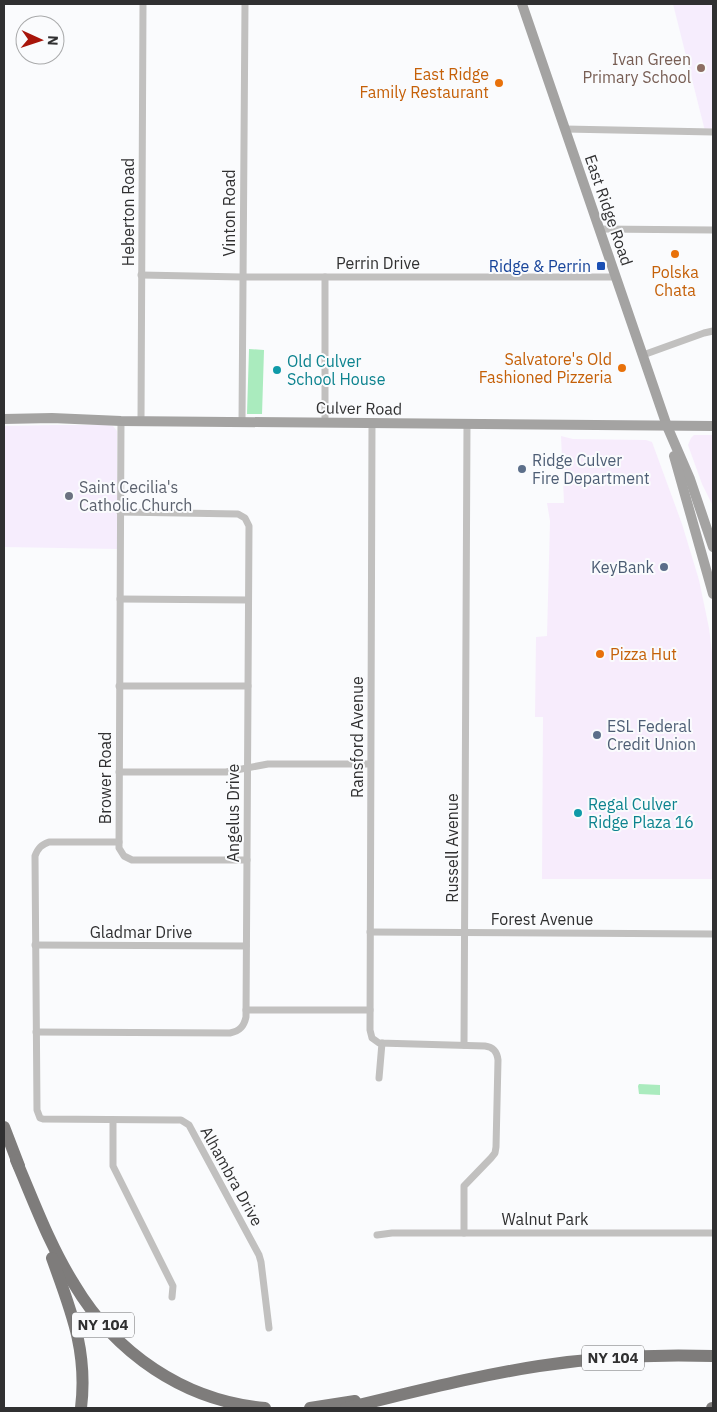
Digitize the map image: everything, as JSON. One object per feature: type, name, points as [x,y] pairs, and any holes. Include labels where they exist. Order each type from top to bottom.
[{"type":"highway","name":"NY 104","points":[[4,1127],[16,1160],[66,1271],[89,1307],[116,1339],[151,1368],[181,1385],[226,1401],[265,1408]]},
{"type":"highway","points":[[16,1160],[77,1328],[83,1370],[82,1408]]},
{"type":"highway","name":"NY 104","points":[[310,1408],[426,1389],[514,1370],[564,1362],[658,1355],[713,1356]]},
{"type":"highway","points":[[346,1408],[426,1389]]},
{"type":"main road","name":"East Ridge Road","points":[[522,4],[667,426],[713,594]]},
{"type":"main road","name":"Culver Road","points":[[4,419],[713,426]]},
{"type":"main road","name":"East Ridge Road","points":[[667,426],[690,479],[712,540]]},
{"type":"street","name":"Heberton Road","points":[[141,421],[143,4]]},
{"type":"street","name":"Vinton Road","points":[[242,422],[245,4]]},
{"type":"street","points":[[565,129],[713,132]]},
{"type":"street","points":[[599,229],[713,230]]},
{"type":"street","name":"Perrin Drive","points":[[141,275],[242,277],[616,277]]},
{"type":"street","points":[[325,277],[325,422]]},
{"type":"street","points":[[643,355],[713,331]]},
{"type":"street","name":"Brower Road","points":[[40,1118],[36,1106],[35,856],[37,849],[49,842],[119,842],[120,421]]},
{"type":"street","name":"Ransford Avenue","points":[[372,423],[370,1034],[375,1041],[382,1044]]},
{"type":"street","name":"Russell Avenue","points":[[464,1045],[467,424]]},
{"type":"street","name":"Angelus Drive","points":[[36,1032],[230,1033],[242,1027],[244,1023],[246,1010],[249,526],[242,516],[228,513],[120,512]]},
{"type":"street","points":[[698,541],[712,540]]},
{"type":"street","points":[[120,599],[248,600]]},
{"type":"street","points":[[119,686],[248,686]]},
{"type":"street","points":[[119,772],[226,772],[268,764],[370,764]]},
{"type":"street","points":[[119,842],[121,853],[132,860],[247,860]]},
{"type":"street","name":"Forest Avenue","points":[[370,932],[713,934]]},
{"type":"street","name":"Gladmar Drive","points":[[35,946],[246,946]]},
{"type":"street","points":[[246,1010],[370,1010]]},
{"type":"street","points":[[379,1078],[382,1044],[484,1046],[492,1048],[497,1053],[495,1152],[464,1186],[464,1233]]},
{"type":"street","name":"Alhambra Drive","points":[[40,1118],[181,1120],[189,1125],[259,1254],[262,1262],[269,1328]]},
{"type":"street","points":[[113,1120],[113,1166],[173,1286],[172,1297]]},
{"type":"street","name":"Walnut Park","points":[[377,1235],[392,1233],[713,1233]]},
{"type":"shaded area","name":"Ivan Green Primary School","points":[[673,4],[713,4],[713,132],[705,131]]},
{"type":"shaded area","points":[[109,425],[113,426],[117,431],[117,549],[4,547],[4,426]]},
{"type":"shaded area","points":[[694,435],[713,435],[713,506],[702,484],[688,445]]},
{"type":"shaded area","points":[[561,436],[573,439],[646,440],[652,442],[682,524],[699,580],[709,628],[713,661],[713,879],[542,879],[543,717],[535,717],[536,637],[547,636],[550,521],[547,503],[564,503]]},
{"type":"green space","points":[[249,349],[264,350],[262,414],[247,414]]},
{"type":"green space","points":[[639,1084],[660,1085],[660,1095],[639,1094]]},
{"type":"place","name":"Ivan Green Primary School","points":[[701,68]]},
{"type":"place","name":"East Ridge Family Restaurant","points":[[499,83]]},
{"type":"place","name":"Polska Chata","points":[[675,254]]},
{"type":"place","name":"Ridge & Perrin","points":[[601,266]]},
{"type":"place","name":"Salvatore's Old Fashioned Pizzeria","points":[[622,368]]},
{"type":"place","name":"Old Culver School House","points":[[277,370]]},
{"type":"place","name":"Ridge Culver Fire Department","points":[[522,469]]},
{"type":"place","name":"Saint Cecilia's Catholic Church","points":[[69,496]]},
{"type":"place","name":"KeyBank","points":[[664,567]]},
{"type":"place","name":"Pizza Hut","points":[[600,654]]},
{"type":"place","name":"ESL Federal Credit Union","points":[[597,735]]},
{"type":"place","name":"Regal Culver Ridge Plaza 16","points":[[578,813]]}]
